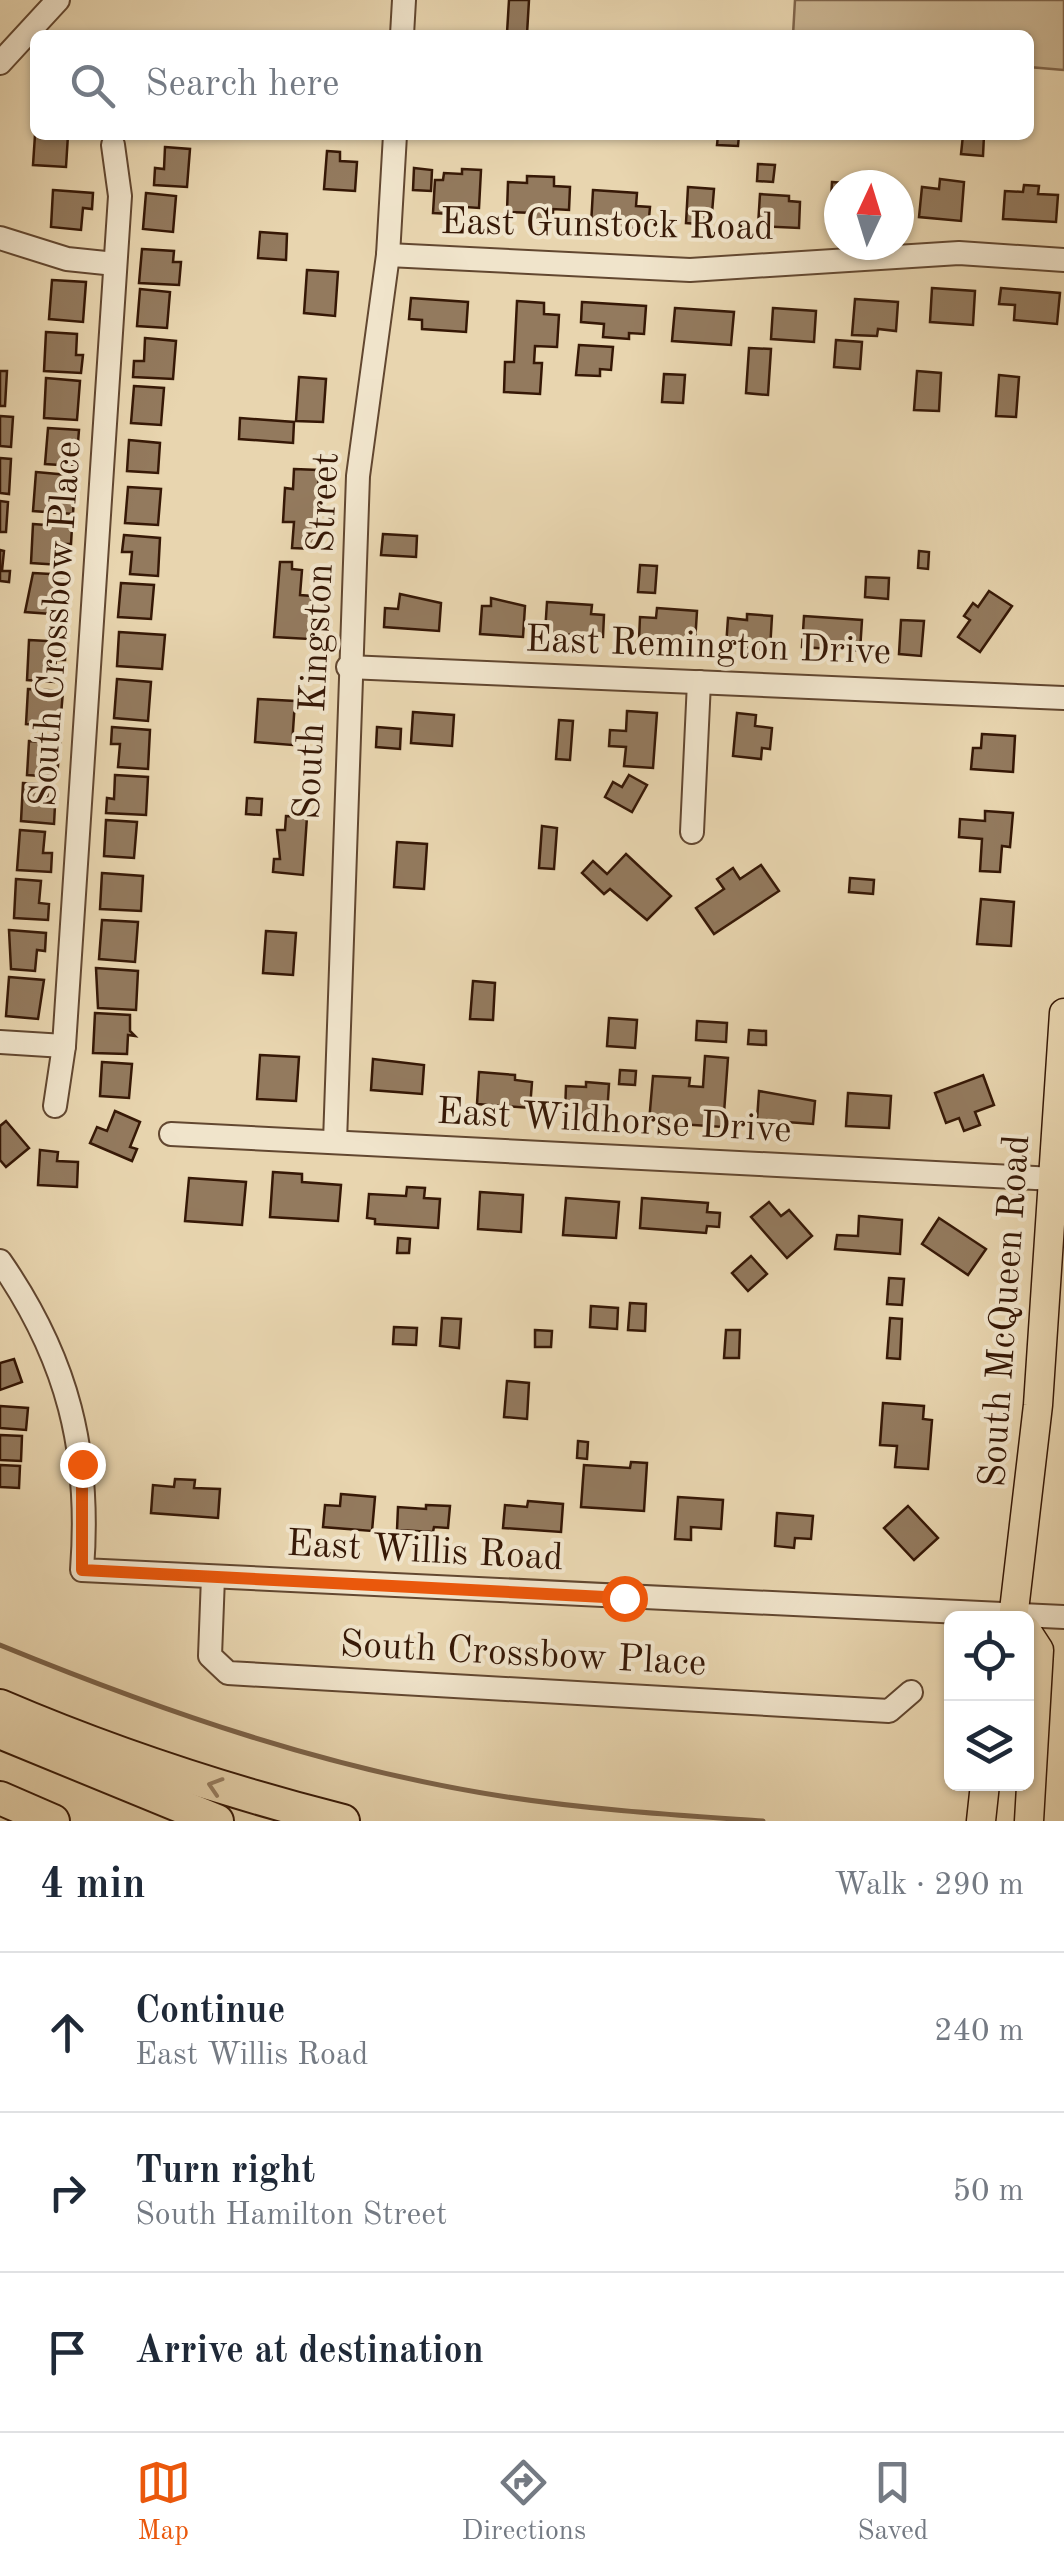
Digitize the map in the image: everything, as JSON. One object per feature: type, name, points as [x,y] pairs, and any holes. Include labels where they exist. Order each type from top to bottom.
[{"type":"highway","points":[[0,1706],[105,1751],[342,1821]]},
{"type":"highway","points":[[0,1732],[218,1821]]},
{"type":"highway","points":[[0,1798],[53,1821]]},
{"type":"main road","name":"South McQueen Road","points":[[1020,1611],[1064,1013]]},
{"type":"main road","name":"South McQueen Road","points":[[1029,1821],[1038,1650],[1034,1644]]},
{"type":"main road","points":[[981,1821],[984,1791]]},
{"type":"street","points":[[30,30],[58,0]]},
{"type":"street","points":[[402,30],[404,0]]},
{"type":"street","points":[[0,63],[30,30]]},
{"type":"street","name":"South Kingston Street","points":[[335,1142],[348,667],[358,476],[388,255],[396,140]]},
{"type":"street","name":"South Crossbow Place","points":[[55,1106],[64,1046],[116,264],[120,196],[113,145]]},
{"type":"street","points":[[0,238],[67,259],[116,264]]},
{"type":"street","name":"East Gunstock Road","points":[[388,255],[690,270],[959,253],[1064,260]]},
{"type":"street","name":"East Remington Drive","points":[[348,667],[1064,698]]},
{"type":"street","points":[[692,832],[699,682]]},
{"type":"street","points":[[0,1042],[64,1046]]},
{"type":"street","name":"East Wildhorse Drive","points":[[171,1134],[1054,1179]]},
{"type":"street","name":"East Willis Road","points":[[0,1261],[30,1305],[56,1356],[73,1414],[85,1500],[82,1570],[944,1616]]},
{"type":"street","name":"South Crossbow Place","points":[[212,1577],[210,1656],[228,1673],[889,1711],[911,1692]]},
{"type":"street","name":"East Willis Road","points":[[1034,1619],[1064,1616]]},
{"type":"shaded area","points":[[795,0],[1064,0],[1064,70],[1034,67],[1034,30],[793,30]]},
{"type":"building","points":[[509,0],[529,0],[527,30],[507,30]]},
{"type":"building","points":[[35,140],[68,140],[66,167],[33,165]]},
{"type":"building","points":[[718,140],[739,140],[738,146],[717,145]]},
{"type":"building","points":[[962,140],[984,140],[983,156],[961,154]]},
{"type":"building","points":[[165,147],[190,149],[187,187],[154,185],[155,168],[164,169]]},
{"type":"building","points":[[327,151],[340,152],[340,161],[357,162],[355,191],[324,189]]},
{"type":"building","points":[[758,164],[775,165],[773,182],[757,181]]},
{"type":"building","points":[[414,168],[432,170],[431,191],[413,190]]},
{"type":"building","points":[[462,169],[481,170],[479,208],[451,206],[451,214],[433,213],[435,180],[443,180],[444,173],[462,174]]},
{"type":"building","points":[[527,176],[554,177],[554,186],[570,187],[569,210],[553,209],[553,223],[534,222],[534,213],[507,212],[508,182],[527,183]]},
{"type":"building","points":[[940,179],[964,182],[961,221],[919,217],[922,187],[939,189]]},
{"type":"building","points":[[1024,185],[1039,186],[1038,194],[1058,195],[1056,222],[1003,219],[1005,191],[1023,192]]},
{"type":"building","points":[[688,187],[714,189],[711,225],[686,223]]},
{"type":"building","points":[[53,190],[93,193],[92,209],[83,208],[81,230],[51,227]]},
{"type":"building","points":[[593,190],[637,193],[636,206],[650,207],[648,229],[591,225]]},
{"type":"building","points":[[146,193],[176,196],[173,232],[143,229]]},
{"type":"building","points":[[760,194],[789,196],[789,201],[800,202],[799,228],[758,226]]},
{"type":"building","points":[[260,232],[287,234],[286,260],[258,258]]},
{"type":"building","points":[[142,249],[174,251],[173,262],[181,262],[179,285],[139,283]]},
{"type":"building","points":[[307,270],[338,272],[335,316],[304,313]]},
{"type":"building","points":[[52,280],[86,282],[83,322],[49,319]]},
{"type":"building","points":[[932,288],[975,291],[973,325],[930,322]]},
{"type":"building","points":[[1001,288],[1060,293],[1057,324],[1014,320],[1015,305],[999,304]]},
{"type":"building","points":[[140,289],[170,292],[167,328],[137,326]]},
{"type":"building","points":[[411,298],[468,302],[466,332],[422,329],[422,320],[409,319]]},
{"type":"building","points":[[855,299],[898,302],[896,331],[878,329],[877,336],[852,335]]},
{"type":"building","points":[[517,301],[544,303],[544,314],[559,315],[557,347],[535,346],[534,363],[542,363],[540,394],[504,392],[505,362],[514,362]]},
{"type":"building","points":[[582,302],[646,306],[644,334],[629,333],[629,339],[603,337],[604,324],[581,322]]},
{"type":"building","points":[[675,308],[734,312],[731,345],[672,341]]},
{"type":"building","points":[[773,308],[816,311],[814,342],[771,339]]},
{"type":"building","points":[[46,332],[77,334],[76,355],[83,355],[81,373],[44,371]]},
{"type":"building","points":[[145,338],[176,341],[173,379],[133,377],[134,361],[144,361]]},
{"type":"building","points":[[836,340],[862,342],[860,369],[834,367]]},
{"type":"building","points":[[579,345],[613,347],[611,370],[600,369],[600,376],[576,375]]},
{"type":"building","points":[[749,348],[771,349],[768,395],[746,393]]},
{"type":"building","points":[[0,371],[7,371],[5,406],[0,406]]},
{"type":"building","points":[[917,371],[941,373],[939,411],[914,410]]},
{"type":"building","points":[[664,374],[685,375],[683,403],[662,402]]},
{"type":"building","points":[[999,375],[1019,377],[1016,417],[996,416]]},
{"type":"building","points":[[299,377],[326,379],[323,422],[296,421]]},
{"type":"building","points":[[46,378],[80,381],[77,420],[44,418]]},
{"type":"building","points":[[134,386],[164,388],[161,425],[131,423]]},
{"type":"building","points":[[0,416],[13,417],[11,447],[0,446]]},
{"type":"building","points":[[240,418],[294,422],[293,443],[239,439]]},
{"type":"building","points":[[48,428],[79,430],[76,466],[45,464]]},
{"type":"building","points":[[129,440],[160,443],[158,473],[127,471]]},
{"type":"building","points":[[0,458],[11,459],[9,494],[0,493]]},
{"type":"building","points":[[294,469],[319,470],[315,549],[292,548],[294,522],[283,522],[285,488],[293,489]]},
{"type":"building","points":[[36,472],[68,475],[66,496],[74,497],[73,514],[33,511]]},
{"type":"building","points":[[128,487],[161,489],[158,525],[125,523]]},
{"type":"building","points":[[0,501],[8,502],[6,532],[0,532]]},
{"type":"building","points":[[33,524],[72,527],[71,544],[63,544],[61,565],[31,563]]},
{"type":"building","points":[[383,534],[417,536],[416,557],[381,555]]},
{"type":"building","points":[[124,535],[160,538],[158,576],[130,574],[132,552],[122,552]]},
{"type":"building","points":[[0,550],[4,551],[2,571],[10,571],[9,582],[0,581]]},
{"type":"building","points":[[919,551],[929,552],[928,569],[918,568]]},
{"type":"building","points":[[280,562],[292,562],[292,569],[302,570],[300,595],[312,596],[309,639],[274,637]]},
{"type":"building","points":[[640,565],[657,566],[655,593],[638,592]]},
{"type":"building","points":[[33,573],[68,575],[65,615],[25,612]]},
{"type":"building","points":[[866,577],[889,578],[888,599],[865,597]]},
{"type":"building","points":[[121,583],[154,585],[151,619],[118,617]]},
{"type":"building","points":[[989,591],[1012,606],[980,652],[958,637],[970,620],[964,616],[973,603],[978,607]]},
{"type":"building","points":[[400,594],[441,603],[439,631],[384,627],[385,608],[398,609]]},
{"type":"building","points":[[491,598],[525,606],[523,637],[480,634],[482,606],[491,606]]},
{"type":"building","points":[[547,602],[592,605],[591,614],[604,615],[603,637],[545,633]]},
{"type":"building","points":[[657,608],[697,611],[695,643],[639,640],[640,617],[656,618]]},
{"type":"building","points":[[747,614],[772,616],[770,650],[726,647],[728,618],[747,620]]},
{"type":"building","points":[[804,616],[862,620],[860,651],[802,647]]},
{"type":"building","points":[[901,620],[924,621],[921,656],[899,654]]},
{"type":"building","points":[[119,632],[165,635],[162,669],[117,666]]},
{"type":"building","points":[[29,640],[66,642],[65,660],[56,660],[54,682],[27,680]]},
{"type":"building","points":[[117,679],[151,682],[148,721],[114,718]]},
{"type":"building","points":[[28,689],[63,691],[60,727],[26,724]]},
{"type":"building","points":[[258,699],[295,701],[292,745],[255,742]]},
{"type":"building","points":[[627,711],[657,713],[653,768],[624,766],[626,747],[609,746],[610,730],[626,731]]},
{"type":"building","points":[[413,712],[454,715],[452,746],[411,743]]},
{"type":"building","points":[[737,713],[756,715],[755,726],[772,728],[770,749],[762,748],[761,759],[733,756]]},
{"type":"building","points":[[559,720],[573,721],[570,760],[556,759]]},
{"type":"building","points":[[112,727],[150,730],[148,769],[118,767],[120,744],[111,744]]},
{"type":"building","points":[[377,727],[401,729],[400,749],[376,747]]},
{"type":"building","points":[[982,734],[1015,736],[1013,772],[971,769],[973,748],[981,748]]},
{"type":"building","points":[[29,741],[60,743],[57,777],[27,775]]},
{"type":"building","points":[[115,775],[148,777],[146,815],[106,813],[107,798],[114,799]]},
{"type":"building","points":[[629,775],[647,785],[632,812],[605,797],[613,782],[622,787]]},
{"type":"building","points":[[23,783],[48,785],[47,805],[55,805],[54,824],[21,821]]},
{"type":"building","points":[[247,798],[262,799],[261,815],[246,814]]},
{"type":"building","points":[[985,811],[1013,813],[1010,847],[1002,846],[1000,872],[980,871],[982,839],[959,837],[960,819],[985,821]]},
{"type":"building","points":[[286,816],[307,817],[303,875],[273,872],[274,859],[280,859],[277,830],[285,830]]},
{"type":"building","points":[[106,820],[137,822],[134,858],[104,856]]},
{"type":"building","points":[[542,826],[557,828],[554,869],[539,868]]},
{"type":"building","points":[[20,830],[45,832],[43,853],[52,853],[51,872],[17,870]]},
{"type":"building","points":[[397,842],[427,844],[424,889],[394,887]]},
{"type":"building","points":[[626,854],[671,896],[647,920],[610,889],[604,894],[582,873],[593,861],[607,874]]},
{"type":"building","points":[[761,865],[779,891],[714,934],[696,908],[724,889],[717,879],[733,868],[740,879]]},
{"type":"building","points":[[102,873],[143,876],[141,911],[100,909]]},
{"type":"building","points":[[850,878],[874,880],[873,894],[849,892]]},
{"type":"building","points":[[16,879],[41,881],[39,903],[49,904],[48,920],[14,918]]},
{"type":"building","points":[[981,899],[1014,902],[1011,946],[977,944]]},
{"type":"building","points":[[102,920],[138,922],[135,962],[99,959]]},
{"type":"building","points":[[9,930],[46,933],[45,951],[37,950],[35,971],[11,969]]},
{"type":"building","points":[[266,931],[296,933],[293,975],[263,973]]},
{"type":"building","points":[[96,968],[138,971],[136,1010],[98,1008]]},
{"type":"building","points":[[9,977],[44,980],[38,1019],[6,1016]]},
{"type":"building","points":[[473,981],[495,983],[493,1020],[470,1019]]},
{"type":"building","points":[[95,1013],[130,1015],[130,1031],[135,1036],[128,1035],[127,1054],[93,1053]]},
{"type":"building","points":[[609,1018],[637,1020],[635,1048],[607,1046]]},
{"type":"building","points":[[697,1021],[727,1023],[726,1042],[696,1040]]},
{"type":"building","points":[[749,1030],[766,1031],[766,1045],[748,1044]]},
{"type":"building","points":[[260,1055],[299,1057],[296,1101],[257,1099]]},
{"type":"building","points":[[705,1056],[728,1058],[723,1127],[649,1122],[653,1076],[690,1078],[689,1086],[703,1087]]},
{"type":"building","points":[[373,1059],[424,1065],[422,1094],[371,1090]]},
{"type":"building","points":[[102,1062],[132,1064],[129,1098],[100,1096]]},
{"type":"building","points":[[620,1070],[636,1071],[635,1085],[619,1084]]},
{"type":"building","points":[[479,1072],[515,1075],[515,1080],[532,1082],[530,1108],[477,1104]]},
{"type":"building","points":[[983,1075],[994,1105],[975,1112],[980,1125],[964,1131],[959,1118],[946,1123],[935,1093]]},
{"type":"building","points":[[586,1082],[609,1084],[607,1115],[565,1112],[566,1086],[586,1087]]},
{"type":"building","points":[[759,1091],[815,1101],[813,1124],[757,1120]]},
{"type":"building","points":[[848,1093],[891,1096],[889,1128],[846,1126]]},
{"type":"building","points":[[115,1111],[140,1122],[130,1147],[137,1149],[132,1161],[90,1143],[97,1127],[107,1131]]},
{"type":"building","points":[[6,1121],[29,1148],[6,1167],[0,1160],[0,1126]]},
{"type":"building","points":[[40,1150],[58,1152],[57,1161],[78,1162],[77,1187],[38,1185]]},
{"type":"building","points":[[273,1172],[302,1174],[302,1182],[341,1185],[338,1221],[270,1217]]},
{"type":"building","points":[[189,1178],[246,1182],[242,1225],[185,1221]]},
{"type":"building","points":[[407,1187],[425,1188],[424,1198],[440,1199],[438,1228],[375,1224],[375,1219],[367,1218],[369,1194],[406,1196]]},
{"type":"building","points":[[480,1192],[523,1195],[521,1232],[478,1229]]},
{"type":"building","points":[[566,1198],[619,1202],[616,1238],[563,1235]]},
{"type":"building","points":[[642,1198],[708,1203],[707,1212],[720,1213],[719,1227],[707,1226],[706,1233],[640,1228]]},
{"type":"building","points":[[769,1202],[781,1216],[789,1210],[812,1236],[787,1258],[751,1217]]},
{"type":"building","points":[[859,1216],[902,1220],[900,1254],[835,1249],[837,1235],[858,1236]]},
{"type":"building","points":[[939,1218],[986,1249],[968,1275],[922,1244]]},
{"type":"building","points":[[398,1238],[410,1239],[409,1253],[397,1253]]},
{"type":"building","points":[[751,1256],[767,1274],[748,1291],[732,1273]]},
{"type":"building","points":[[889,1278],[904,1279],[902,1305],[887,1304]]},
{"type":"building","points":[[630,1303],[646,1304],[645,1331],[628,1330]]},
{"type":"building","points":[[591,1306],[618,1308],[617,1329],[590,1327]]},
{"type":"building","points":[[442,1318],[461,1319],[459,1348],[440,1346]]},
{"type":"building","points":[[890,1318],[902,1319],[900,1359],[887,1358]]},
{"type":"building","points":[[394,1327],[417,1328],[416,1345],[393,1344]]},
{"type":"building","points":[[535,1330],[552,1331],[551,1347],[535,1347]]},
{"type":"building","points":[[726,1330],[740,1330],[739,1358],[724,1358]]},
{"type":"building","points":[[14,1359],[22,1382],[0,1390],[0,1363]]},
{"type":"building","points":[[507,1381],[529,1383],[527,1419],[504,1417]]},
{"type":"building","points":[[883,1403],[924,1406],[923,1419],[932,1420],[928,1469],[895,1467],[897,1446],[880,1445]]},
{"type":"building","points":[[0,1406],[28,1408],[26,1430],[0,1428]]},
{"type":"building","points":[[0,1435],[22,1436],[21,1461],[0,1460]]},
{"type":"building","points":[[578,1441],[588,1442],[587,1459],[577,1458]]},
{"type":"building","points":[[631,1462],[647,1463],[644,1511],[581,1507],[584,1465],[630,1468]]},
{"type":"building","points":[[0,1465],[20,1466],[19,1488],[0,1487]]},
{"type":"building","points":[[175,1479],[195,1480],[194,1488],[220,1489],[218,1518],[151,1513],[153,1485],[174,1487]]},
{"type":"building","points":[[341,1494],[375,1497],[372,1531],[323,1527],[325,1505],[340,1506]]},
{"type":"building","points":[[678,1497],[723,1500],[721,1529],[691,1527],[691,1540],[675,1539]]},
{"type":"building","points":[[528,1501],[563,1504],[561,1532],[503,1528],[505,1505],[527,1507]]},
{"type":"building","points":[[426,1505],[450,1506],[448,1528],[434,1527],[433,1532],[397,1530],[398,1507],[426,1509]]},
{"type":"building","points":[[908,1506],[938,1538],[914,1560],[884,1528]]},
{"type":"building","points":[[777,1513],[813,1516],[811,1539],[795,1538],[794,1548],[775,1546]]},
{"type":"waterway","points":[[0,1645],[186,1715],[377,1771],[539,1802],[763,1821]]},
{"type":"route","points":[[82,1464],[86,1518],[82,1570],[624,1598]]}]
